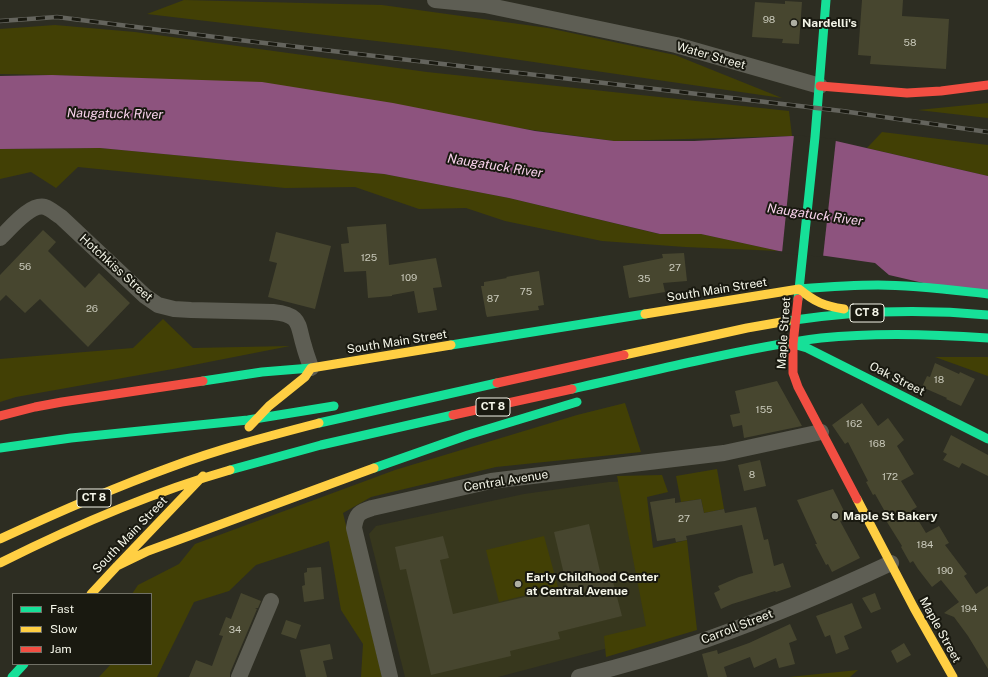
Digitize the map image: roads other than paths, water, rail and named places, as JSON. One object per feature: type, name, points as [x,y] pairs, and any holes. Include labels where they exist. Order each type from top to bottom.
[{"type":"main road","name":"Maple Street","points":[[826,0],[820,86],[793,344],[793,373],[795,381],[914,608],[953,677]]},
{"type":"main road","name":"Water Street","points":[[820,86],[907,93],[941,91],[988,85]]},
{"type":"main road","name":"South Main Street","points":[[92,593],[269,406],[305,377],[311,368],[799,289],[885,285],[988,294]]},
{"type":"main road","points":[[799,289],[810,299],[825,306],[936,321]]},
{"type":"main road","name":"CT 8","points":[[0,539],[27,526],[123,486],[189,461],[320,423],[747,328],[808,318],[861,313],[915,312],[988,315]]},
{"type":"main road","points":[[974,329],[988,332]]},
{"type":"main road","name":"CT 8","points":[[0,563],[60,534],[157,495],[236,468],[343,439],[750,349],[800,341],[853,336],[905,334],[988,338]]},
{"type":"main road","name":"Oak Street","points":[[793,344],[809,349],[988,439]]},
{"type":"main road","points":[[639,383],[750,349]]},
{"type":"main road","points":[[0,416],[62,402],[262,372],[311,368]]},
{"type":"main road","points":[[393,398],[471,389]]},
{"type":"main road","points":[[117,566],[154,548],[339,480],[468,435],[588,399]]},
{"type":"main road","points":[[0,448],[71,438],[248,420],[342,405]]},
{"type":"main road","points":[[12,677],[23,665]]},
{"type":"street","name":"Water Street","points":[[435,0],[485,6],[676,45],[820,86]]},
{"type":"street","name":"Hotchkiss Street","points":[[0,238],[26,213],[34,208],[44,207],[52,210],[145,296],[158,305],[191,310],[285,313],[294,318],[299,327],[311,368]]},
{"type":"street","name":"Central Avenue","points":[[390,677],[354,528],[355,519],[363,511],[491,481],[724,453],[822,432]]},
{"type":"street","name":"Carroll Street","points":[[579,677],[639,661],[707,640],[827,592],[891,563]]},
{"type":"street","points":[[239,677],[271,601]]},
{"type":"water","name":"Naugatuck River","points":[[52,75],[262,82],[393,103],[535,131],[614,141],[694,141],[792,136],[836,141],[988,176],[988,298],[889,275],[875,263],[779,251],[701,234],[660,234],[509,198],[384,174],[100,148],[0,149],[0,76]]},
{"type":"railway","points":[[0,21],[57,17],[842,111],[988,132]]},
{"type":"place","name":"Nardelli's","points":[[794,23]]},
{"type":"place","name":"Maple St Bakery","points":[[835,516]]},
{"type":"place","name":"Early Childhood Center at Central Avenue","points":[[518,584]]}]
